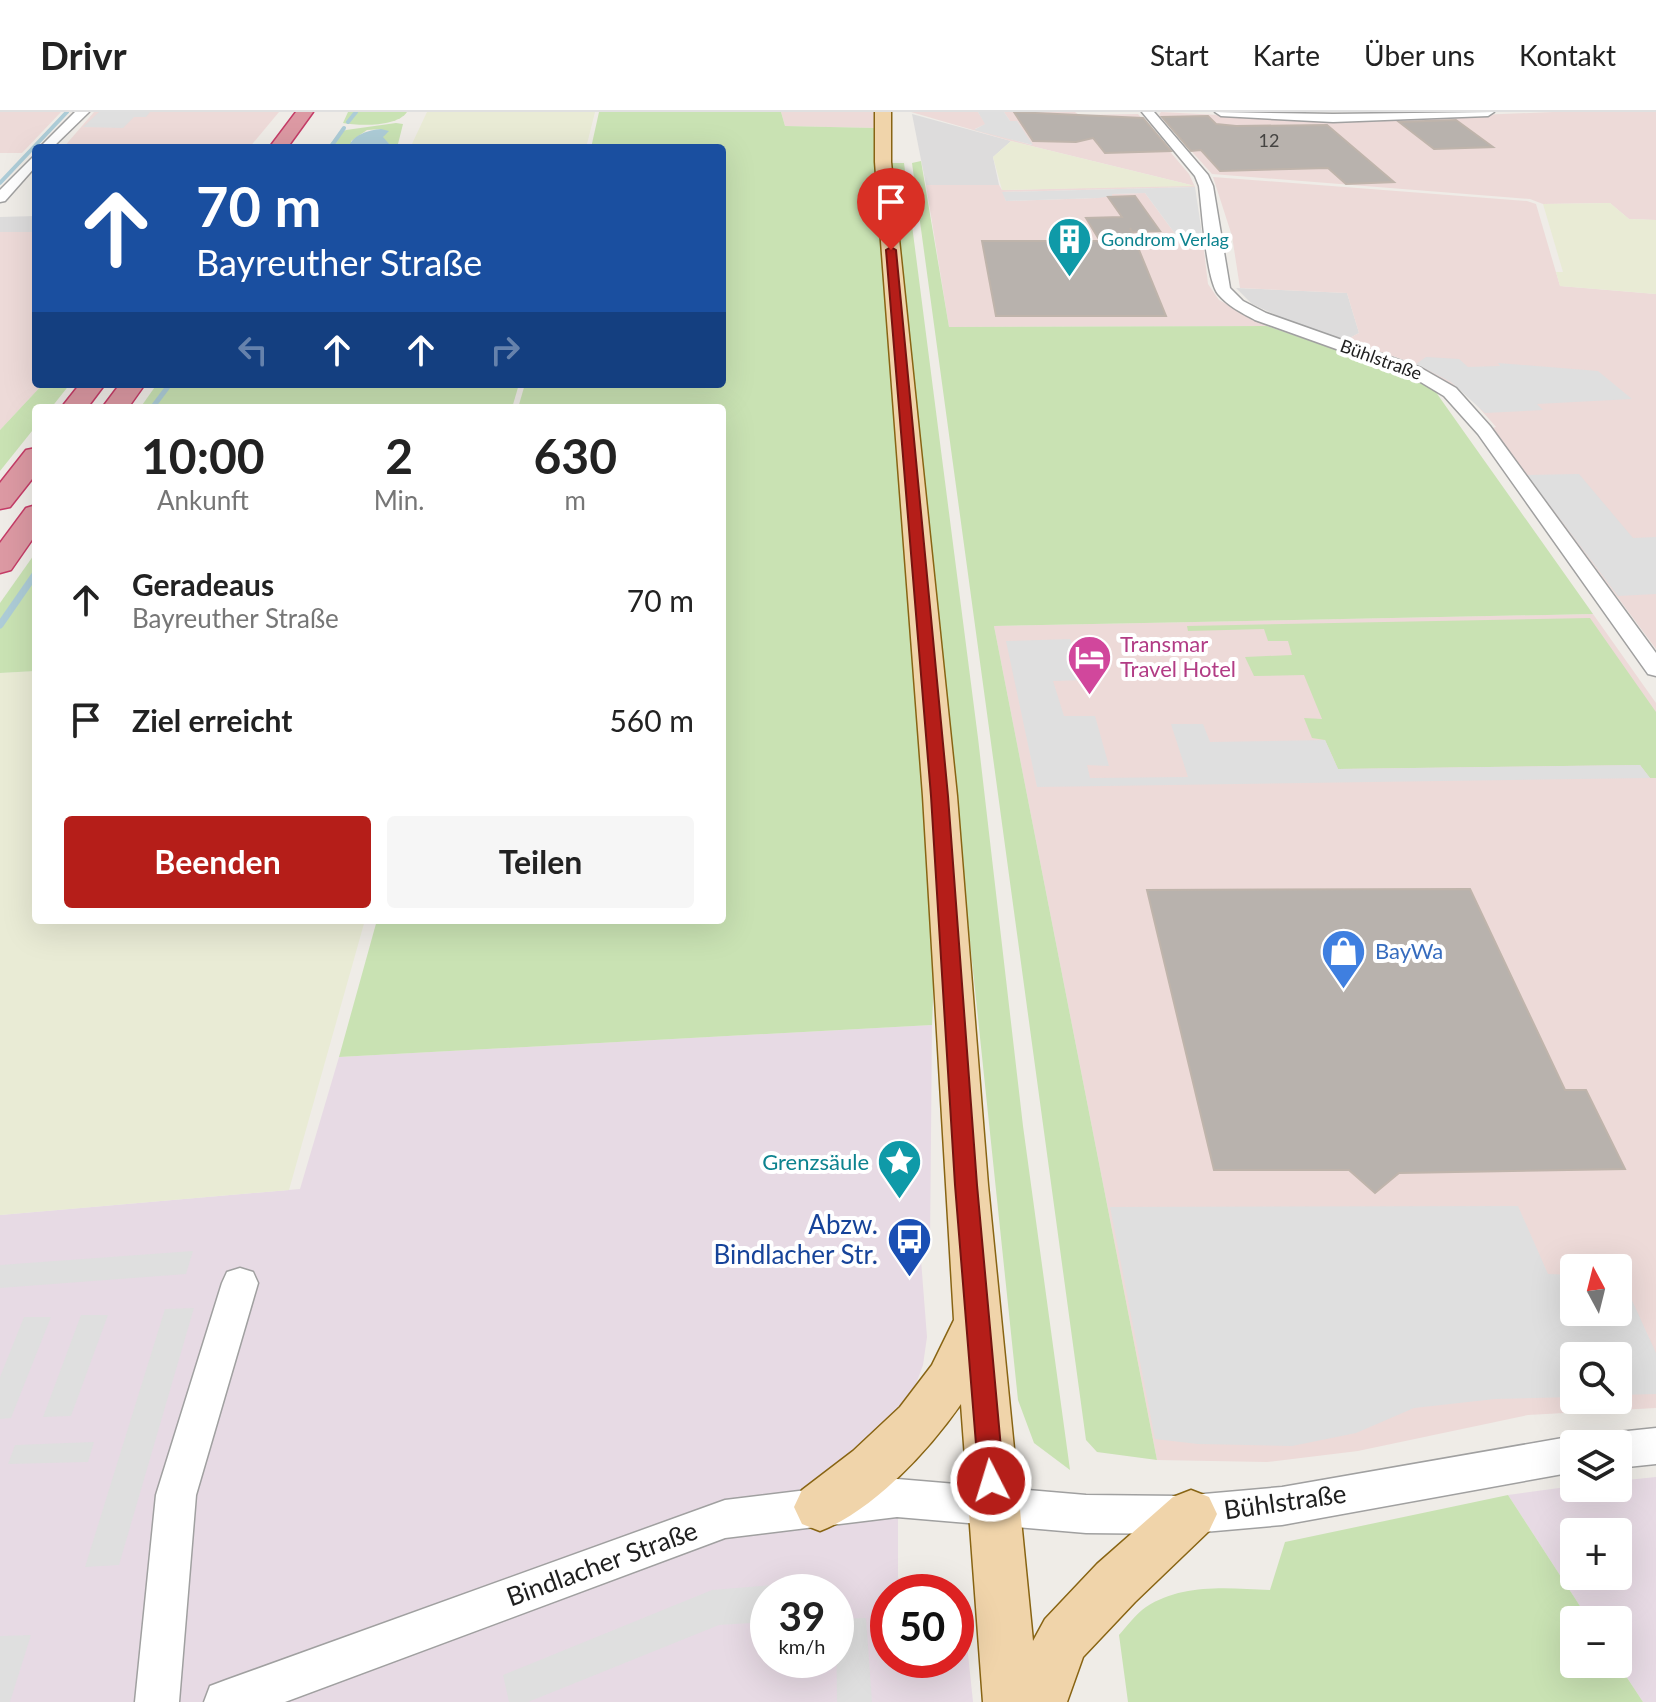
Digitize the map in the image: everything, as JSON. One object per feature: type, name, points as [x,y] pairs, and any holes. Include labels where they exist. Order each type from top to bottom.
[{"type":"highway","points":[[281,144],[305,112]]},
{"type":"highway","points":[[77,404],[90,388]]},
{"type":"highway","points":[[0,501],[32,461]]},
{"type":"highway","points":[[0,564],[32,520]]},
{"type":"main road","points":[[883,112],[883,160],[940,796],[966,1185],[1011,1702]]},
{"type":"main road","points":[[820,1507],[884,1458],[925,1414],[946,1387],[977,1321]]},
{"type":"main road","points":[[1039,1702],[1064,1638],[1116,1583],[1191,1514]]},
{"type":"street","points":[[49,144],[83,112]]},
{"type":"street","name":"Bühlstraße","points":[[1148,112],[1201,175],[1206,186],[1220,284],[1231,299],[1264,318],[1408,367],[1452,393],[1484,430],[1656,669]]},
{"type":"street","points":[[1221,112],[1302,115],[1488,112]]},
{"type":"street","points":[[0,198],[32,162]]},
{"type":"street","points":[[157,1702],[176,1495],[240,1283]]},
{"type":"street","points":[[1632,1449],[1656,1446]]},
{"type":"street","name":"Bühlstraße","points":[[994,1507],[1086,1514],[1191,1514],[1282,1506],[1560,1456]]},
{"type":"street","name":"Bindlacher Straße","points":[[226,1702],[725,1519],[897,1498],[994,1507]]},
{"type":"shaded area","points":[[0,112],[61,112],[22,153],[0,153]]},
{"type":"shaded area","points":[[94,112],[279,112],[252,144],[66,144]]},
{"type":"shaded area","points":[[99,112],[150,112],[146,117],[134,117],[123,128],[83,127]]},
{"type":"shaded area","points":[[781,112],[875,112],[875,128],[785,126]]},
{"type":"shaded area","points":[[911,112],[978,112],[986,124],[975,129],[1032,145],[1017,121],[1010,121],[1004,112],[1138,114],[1189,174],[1195,187],[1003,192],[1006,201],[1145,193],[1176,235],[1202,234],[1208,284],[1219,300],[1267,326],[949,327],[926,185],[999,185],[1002,190],[1191,185],[1011,141]]},
{"type":"shaded area","points":[[978,112],[1004,112],[1010,121],[1017,121],[1033,145],[974,130],[985,124]]},
{"type":"shaded area","points":[[1161,112],[1336,121],[1553,112],[1656,112],[1656,220],[1629,219],[1610,203],[1543,204],[1530,199],[1212,174],[1159,115]]},
{"type":"shaded area","points":[[912,114],[1011,141],[993,157],[999,185],[926,185]]},
{"type":"shaded area","points":[[1213,177],[1527,201],[1536,204],[1560,286],[1656,294],[1656,649],[1492,428],[1496,427],[1465,392],[1416,364],[1346,340],[1359,333],[1347,293],[1240,288],[1232,236]]},
{"type":"shaded area","name":"Gondrom Verlag","points":[[1195,187],[1202,234],[1176,235],[1145,193],[1006,201],[1002,192]]},
{"type":"shaded area","points":[[32,216],[32,232],[0,232],[0,217]]},
{"type":"shaded area","points":[[0,232],[32,232],[32,388],[39,388],[0,430]]},
{"type":"shaded area","points":[[1236,288],[1347,293],[1359,333],[1346,340],[1293,323],[1252,304]]},
{"type":"shaded area","points":[[1426,357],[1459,359],[1468,367],[1500,366],[1498,363],[1598,371],[1632,399],[1537,404],[1543,410],[1485,413],[1451,382],[1416,364]]},
{"type":"shaded area","points":[[1579,474],[1633,538],[1656,537],[1656,594],[1618,596],[1527,475]]},
{"type":"shaded area","points":[[1593,614],[1656,703],[1656,1408],[1632,1409],[1632,1342],[1560,1342],[1560,1413],[1528,1415],[1358,1451],[1267,1462],[1157,1460],[994,626]]},
{"type":"shaded area","name":"Transmar Travel Hotel","points":[[1070,639],[1084,680],[1053,681],[1064,716],[1095,716],[1109,766],[1087,765],[1090,778],[1188,777],[1171,724],[1203,724],[1210,742],[1325,740],[1338,769],[1640,765],[1650,778],[1037,787],[1006,641]]},
{"type":"shaded area","points":[[932,1025],[930,1246],[920,1247],[927,1337],[923,1365],[913,1392],[898,1411],[898,1574],[870,1574],[870,1678],[971,1678],[973,1702],[0,1702],[0,1215],[300,1189],[339,1057]]},
{"type":"shaded area","points":[[1518,1206],[1548,1274],[1560,1274],[1560,1326],[1632,1326],[1632,1300],[1656,1353],[1656,1394],[1632,1395],[1632,1342],[1560,1342],[1560,1397],[1495,1399],[1414,1408],[1356,1433],[1292,1446],[1198,1444],[1155,1439],[1110,1207]]},
{"type":"shaded area","points":[[193,1251],[186,1274],[0,1288],[0,1265]]},
{"type":"shaded area","points":[[194,1308],[119,1565],[85,1567],[165,1309]]},
{"type":"shaded area","points":[[81,1315],[108,1315],[71,1416],[43,1417]]},
{"type":"shaded area","points":[[24,1317],[51,1317],[11,1418],[0,1419],[0,1377]]},
{"type":"shaded area","points":[[94,1442],[88,1462],[8,1464],[15,1445]]},
{"type":"shaded area","points":[[1656,1477],[1656,1702],[1643,1702],[1627,1678],[1632,1678],[1632,1606],[1580,1606],[1570,1590],[1632,1590],[1632,1518],[1560,1518],[1560,1575],[1508,1495],[1560,1488],[1560,1502],[1632,1502],[1632,1480]]},
{"type":"shaded area","points":[[750,1587],[750,1623],[719,1625],[528,1702],[509,1702],[503,1675],[712,1590]]},
{"type":"shaded area","points":[[854,1618],[866,1618],[872,1702],[837,1702],[837,1678],[854,1678]]},
{"type":"shaded area","points":[[31,1635],[10,1702],[0,1702],[0,1636]]},
{"type":"green space","points":[[348,112],[407,112],[387,123],[368,125],[343,123]]},
{"type":"green space","points":[[427,112],[595,112],[587,144],[412,144]]},
{"type":"green space","points":[[599,112],[781,112],[785,126],[875,128],[935,953],[932,1025],[339,1057],[376,924],[726,924],[726,404],[519,404],[524,388],[726,388],[726,144],[592,144]]},
{"type":"green space","points":[[403,124],[398,144],[389,144],[382,137],[381,129],[367,130],[351,144],[330,144],[346,130]]},
{"type":"green space","points":[[1011,141],[1195,186],[1002,190],[993,157]]},
{"type":"green space","points":[[921,161],[949,327],[1267,326],[1412,376],[1434,389],[1593,614],[994,626],[1157,1460],[1097,1452],[1086,1440],[912,163]]},
{"type":"green space","points":[[891,163],[904,163],[978,738],[1023,1126],[1070,1470],[1034,1443],[1018,1400]]},
{"type":"green space","points":[[1610,203],[1629,219],[1656,220],[1656,294],[1560,286],[1556,272],[1563,272],[1543,204]]},
{"type":"green space","points":[[39,388],[67,388],[54,404],[32,404],[32,431],[0,471],[0,430]]},
{"type":"green space","points":[[154,388],[518,388],[513,404],[143,404]]},
{"type":"green space","points":[[32,558],[32,671],[0,673],[0,603]]},
{"type":"green space","points":[[1590,618],[1656,712],[1656,778],[1650,778],[1640,765],[1338,769],[1325,740],[1312,738],[1304,718],[1322,719],[1304,675],[1254,676],[1245,657],[1292,655],[1288,641],[1268,641],[1264,629],[1188,631],[1187,626]]},
{"type":"green space","points":[[32,671],[32,924],[364,924],[289,1190],[0,1215],[0,673]]},
{"type":"green space","points":[[1508,1495],[1560,1575],[1560,1590],[1570,1590],[1580,1606],[1560,1606],[1560,1678],[1627,1678],[1643,1702],[1128,1702],[1119,1635],[1132,1620],[1160,1599],[1175,1594],[1206,1589],[1270,1590],[1285,1542]]},
{"type":"water","points":[[389,131],[383,137],[389,144],[350,144],[366,132]]},
{"type":"building","points":[[1014,112],[1143,118],[1171,151],[1105,153],[1093,138],[1076,142],[1033,141]]},
{"type":"building","points":[[1208,116],[1216,124],[1236,126],[1327,125],[1394,182],[1346,184],[1328,168],[1220,171],[1201,150],[1191,151],[1162,117]]},
{"type":"building","points":[[1456,120],[1493,147],[1434,149],[1399,122]]},
{"type":"building","name":"Gondrom Verlag","points":[[1135,196],[1160,231],[1132,232],[1130,228],[1166,316],[996,316],[982,241],[1100,241],[1086,218],[1122,217],[1108,197]]},
{"type":"building","name":"BayWa","points":[[1470,889],[1565,1090],[1586,1090],[1625,1169],[1399,1173],[1375,1193],[1349,1170],[1214,1170],[1147,890]]},
{"type":"waterway","points":[[37,144],[67,112]]},
{"type":"waterway","points":[[348,122],[356,112]]},
{"type":"waterway","points":[[333,144],[344,128]]},
{"type":"waterway","points":[[0,183],[32,149]]},
{"type":"waterway","points":[[155,404],[167,388]]},
{"type":"waterway","points":[[0,625],[32,579]]},
{"type":"place","name":"Gondrom Verlag","points":[[1070,279]]},
{"type":"place","name":"Transmar Travel Hotel","points":[[1089,696]]},
{"type":"place","name":"BayWa","points":[[1344,990]]},
{"type":"place","name":"Grenzsäule","points":[[900,1201]]},
{"type":"place","name":"Abzw. Bindlacher Str.","points":[[909,1279]]},
{"type":"route","points":[[891,250],[940,796],[966,1185],[991,1481]]}]
